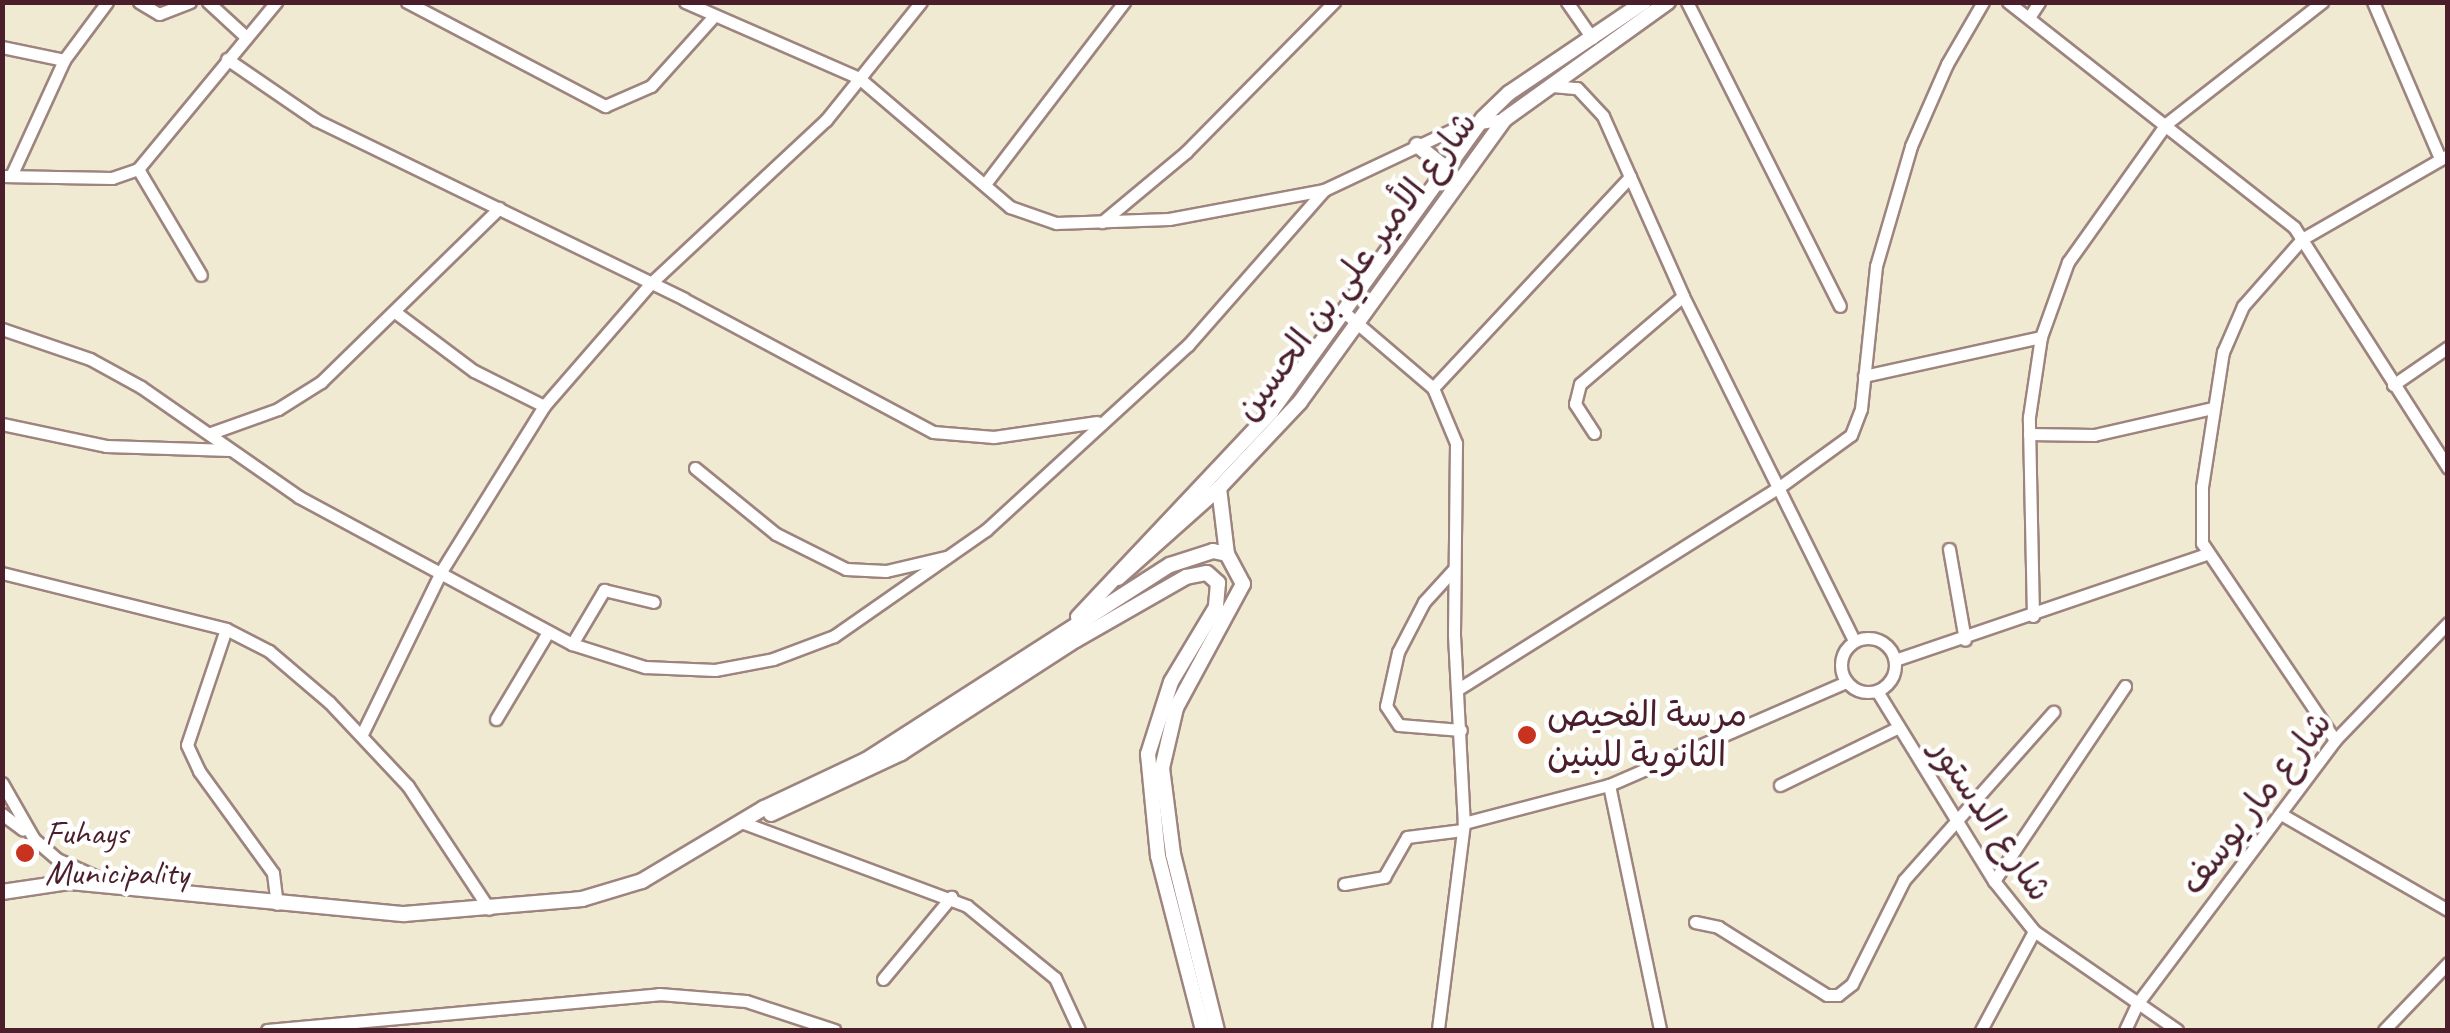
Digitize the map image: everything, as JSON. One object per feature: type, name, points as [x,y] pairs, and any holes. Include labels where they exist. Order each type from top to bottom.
[{"type":"street","points":[[107,2],[64,60],[7,176],[112,178],[138,169],[276,2]]},
{"type":"street","points":[[139,2],[158,14],[190,2]]},
{"type":"street","points":[[208,2],[245,36]]},
{"type":"street","points":[[407,2],[604,106],[651,86],[714,16]]},
{"type":"street","points":[[686,2],[859,78],[1028,218],[1102,222],[1228,211],[1324,190],[1417,144],[1483,118],[1505,119]]},
{"type":"street","points":[[362,734],[442,570],[544,406],[652,283],[796,152],[921,2]]},
{"type":"street","points":[[985,184],[1124,2]]},
{"type":"street","points":[[1102,222],[1186,152],[1334,2]]},
{"type":"street","points":[[1567,2],[1592,38]]},
{"type":"street","name":"شارع الأمير علي بن الحسين","points":[[2,892],[51,881],[404,914],[582,899],[642,881],[896,743],[1074,633],[1108,584],[1271,412],[1483,118],[1644,2]]},
{"type":"street","name":"شارع الأمير علي بن الحسين","points":[[1108,584],[1219,488],[1300,402],[1505,119],[1544,87],[1668,2]]},
{"type":"street","points":[[1687,2],[1840,306]]},
{"type":"street","points":[[1460,688],[1778,488],[1850,435],[1864,376],[1876,266],[1911,146],[1947,64],[1983,2]]},
{"type":"street","points":[[2008,2],[2166,124],[2302,239],[2448,468]]},
{"type":"street","points":[[2030,16],[2039,2]]},
{"type":"street","points":[[2033,616],[2029,434],[2041,337],[2085,232],[2166,124],[2322,2]]},
{"type":"street","points":[[2335,740],[2207,554],[2200,513],[2223,352],[2243,306],[2302,239],[2444,156],[2373,2]]},
{"type":"street","points":[[2,47],[64,60]]},
{"type":"street","points":[[227,59],[316,120],[652,283],[933,432],[994,437],[1098,422]]},
{"type":"street","points":[[1544,87],[1577,88],[1597,105],[1684,296],[1854,640]]},
{"type":"street","points":[[1417,144],[1445,168]]},
{"type":"street","points":[[138,169],[202,275]]},
{"type":"street","points":[[1434,388],[1630,177]]},
{"type":"street","points":[[2,328],[90,360],[211,433],[299,497],[442,570],[548,632],[572,644],[682,672],[773,659],[834,636],[955,554],[1047,478],[1098,422],[1188,346],[1324,190]]},
{"type":"street","points":[[211,433],[301,396],[396,312],[499,208]]},
{"type":"street","points":[[1594,433],[1575,404],[1580,384],[1684,296]]},
{"type":"street","points":[[396,312],[474,371],[544,406]]},
{"type":"street","points":[[1344,312],[1434,388],[1456,444],[1454,569],[1463,827],[1438,1030]]},
{"type":"street","points":[[1864,376],[2041,337]]},
{"type":"street","points":[[2393,385],[2448,347]]},
{"type":"street","points":[[2029,434],[2094,435],[2213,408]]},
{"type":"street","points":[[2,424],[106,446],[230,450]]},
{"type":"street","points":[[694,468],[776,534],[846,569],[886,571],[955,554]]},
{"type":"street","points":[[1202,1030],[1162,768],[1176,708],[1240,594],[1241,576],[1227,554],[1219,488]]},
{"type":"street","points":[[1949,549],[1966,640]]},
{"type":"street","points":[[1074,633],[1191,554],[1227,554]]},
{"type":"street","points":[[1895,660],[1966,640],[2207,554]]},
{"type":"street","points":[[1454,569],[1424,602],[1398,652],[1386,706],[1399,725],[1461,730]]},
{"type":"street","points":[[1074,633],[1186,577],[1202,572],[1218,583],[1216,607],[1171,682],[1148,754],[1155,840],[1194,970],[1218,1030]]},
{"type":"street","points":[[2,573],[226,629],[269,651],[362,734],[438,826],[489,909]]},
{"type":"street","points":[[572,644],[604,590],[654,602]]},
{"type":"street","name":"شارع مار يوسف","points":[[2125,1030],[2137,1004],[2335,740],[2447,625]]},
{"type":"street","points":[[226,629],[187,744],[199,771],[272,872],[277,904]]},
{"type":"street","points":[[496,719],[548,632]]},
{"type":"street","points":[[1344,884],[1384,877],[1408,837],[1463,827],[1609,785],[1846,682],[1878,691],[1892,678],[1895,660],[1880,640],[1854,640]]},
{"type":"street","points":[[1846,682],[1840,659],[1854,640]]},
{"type":"street","points":[[1994,881],[2124,686]]},
{"type":"street","name":"شارع الدستور","points":[[1878,691],[1897,728],[1994,881],[2034,931],[2177,1030]]},
{"type":"street","points":[[1695,922],[1718,927],[1827,995],[1838,995],[1852,984],[1904,880],[2054,712]]},
{"type":"street","points":[[1780,785],[1897,728]]},
{"type":"street","points":[[2,784],[34,839]]},
{"type":"street","points":[[1609,785],[1660,1030]]},
{"type":"street","points":[[2,814],[57,859],[120,886]]},
{"type":"street","points":[[2280,814],[2448,910]]},
{"type":"street","points":[[746,822],[951,897],[1006,932],[1056,978],[1078,1030]]},
{"type":"street","points":[[51,881],[57,859]]},
{"type":"street","points":[[883,979],[951,897]]},
{"type":"street","points":[[1981,1030],[2034,931]]},
{"type":"street","points":[[2384,1030],[2448,963]]},
{"type":"street","points":[[267,1030],[659,994],[746,1001],[834,1030]]},
{"type":"street","points":[[1193,1030],[1197,1012]]},
{"type":"place","name":"مرسة الفحيص الثانوية للبنين","points":[[1527,735]]},
{"type":"place","name":"Fuhays Municipality","points":[[25,853]]}]
